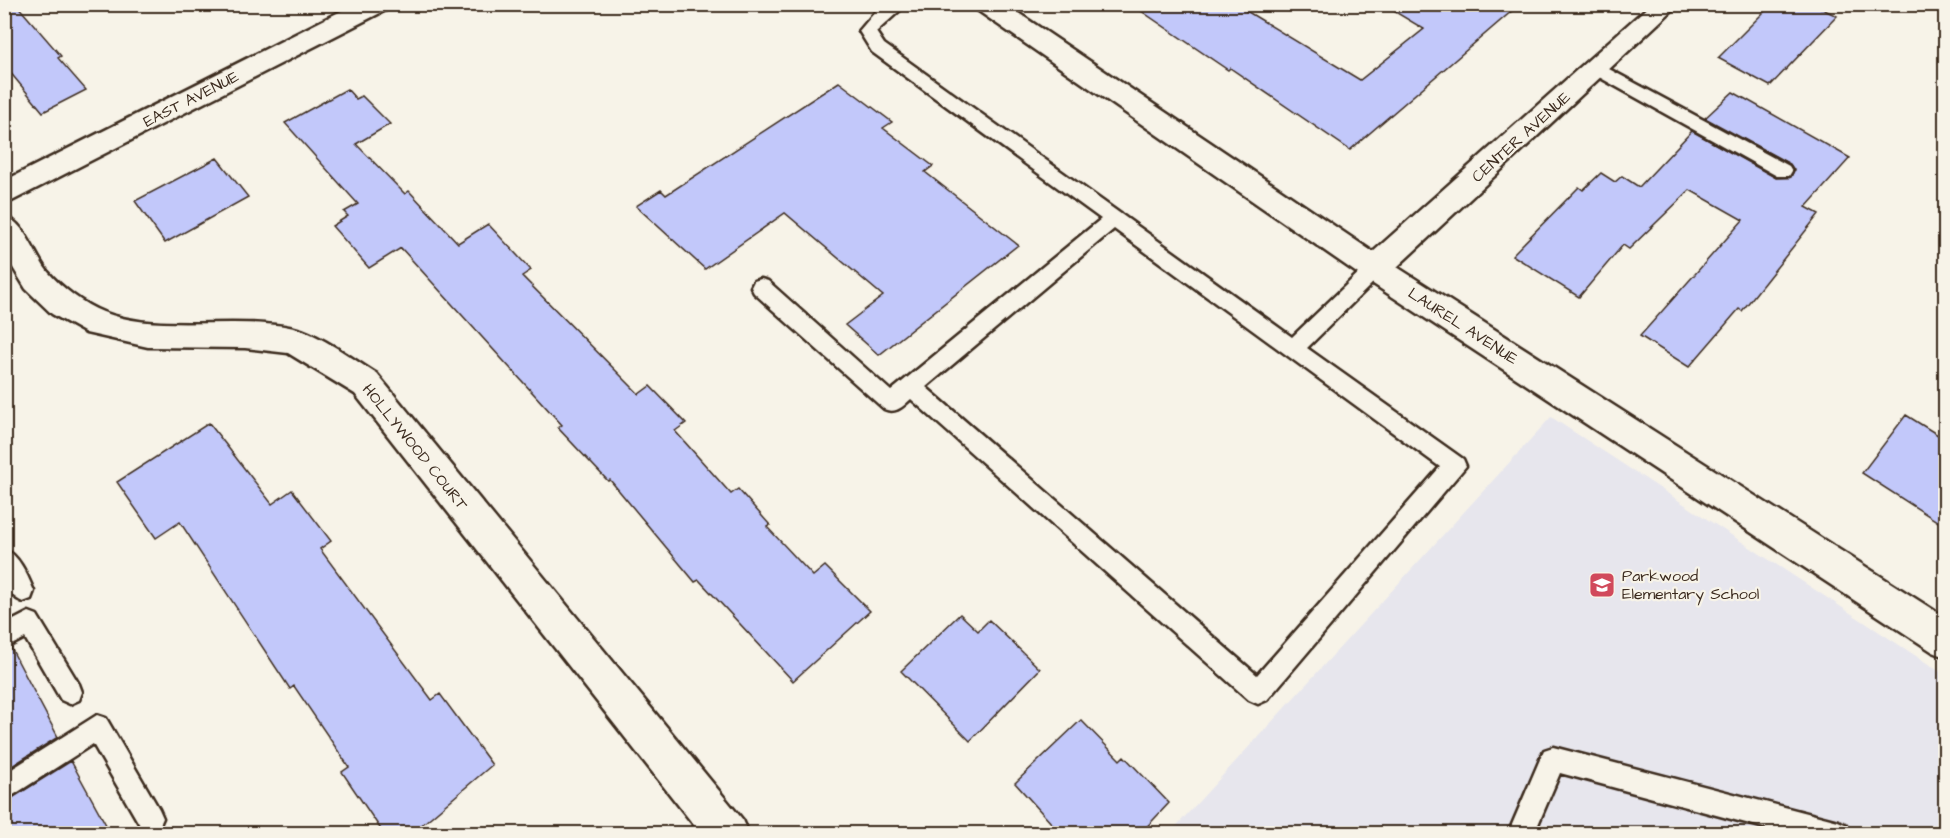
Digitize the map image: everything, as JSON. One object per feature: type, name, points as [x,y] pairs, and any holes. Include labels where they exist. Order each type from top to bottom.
[{"type":"street","name":"EAST AVENUE","points":[[4,194],[377,4]]},
{"type":"street","name":"LAUREL AVENUE","points":[[986,4],[1375,269],[1946,639]]},
{"type":"street","name":"CENTER AVENUE","points":[[1375,269],[1667,4]]},
{"type":"street","name":"HOLLYWOOD COURT","points":[[4,227],[37,280],[63,305],[98,324],[148,334],[245,335],[294,341],[366,384],[723,830],[729,834]]},
{"type":"lane","points":[[898,4],[882,15],[867,31],[878,48],[1455,466],[1258,692],[911,387]]},
{"type":"lane","points":[[1596,68],[1783,171]]},
{"type":"lane","points":[[761,287],[891,403],[1114,219]]},
{"type":"lane","points":[[1293,349],[1375,269]]},
{"type":"lane","points":[[4,559],[23,591]]},
{"type":"lane","points":[[4,638],[28,623],[70,692]]},
{"type":"lane","points":[[4,789],[97,727],[150,818]]},
{"type":"lane","points":[[1521,834],[1553,759],[1838,834]]},
{"type":"shaded area","name":"Parkwood Elementary School","points":[[1551,417],[1945,675],[1945,833],[1169,834]]},
{"type":"building","points":[[4,4],[16,4],[61,56],[58,58],[86,90],[43,112],[4,65]]},
{"type":"building","points":[[1131,4],[1235,4],[1360,80],[1424,29],[1382,4],[1520,4],[1350,150]]},
{"type":"building","points":[[1772,4],[1812,4],[1837,16],[1770,86],[1718,58]]},
{"type":"building","points":[[839,82],[892,122],[883,128],[933,166],[925,172],[1018,245],[879,355],[845,325],[883,296],[785,213],[705,269],[636,206],[661,190],[666,195]]},
{"type":"building","points":[[347,89],[356,99],[362,96],[390,124],[356,144],[405,194],[409,191],[458,243],[488,224],[531,270],[522,276],[639,394],[650,386],[686,423],[675,431],[731,494],[738,489],[770,525],[767,527],[813,576],[825,566],[870,611],[793,681],[699,580],[695,582],[610,480],[608,481],[558,428],[562,425],[401,248],[369,268],[332,226],[348,216],[344,212],[358,204],[285,123]]},
{"type":"building","points":[[1733,92],[1850,158],[1806,207],[1819,214],[1742,311],[1739,309],[1689,367],[1640,336],[1743,220],[1690,190],[1629,249],[1623,245],[1579,297],[1512,255],[1579,187],[1583,190],[1601,173],[1615,182],[1622,176],[1639,187],[1692,131],[1776,178],[1791,177],[1794,170],[1790,164],[1705,118]]},
{"type":"building","points":[[217,158],[248,197],[165,243],[135,201]]},
{"type":"building","points":[[1906,415],[1946,440],[1946,527],[1862,473]]},
{"type":"building","points":[[209,423],[272,504],[292,490],[331,541],[320,549],[432,700],[440,694],[492,765],[411,834],[384,834],[342,772],[349,767],[294,686],[290,689],[180,522],[156,538],[117,482]]},
{"type":"building","points":[[960,614],[978,631],[989,620],[1040,669],[970,741],[901,671]]},
{"type":"building","points":[[11,648],[58,737],[4,771],[4,651]]},
{"type":"building","points":[[1081,720],[1120,760],[1124,756],[1169,803],[1140,834],[1061,834],[1015,783]]},
{"type":"building","points":[[71,761],[111,834],[4,834],[4,803]]},
{"type":"place","name":"Parkwood Elementary School","points":[[1602,585]]}]
